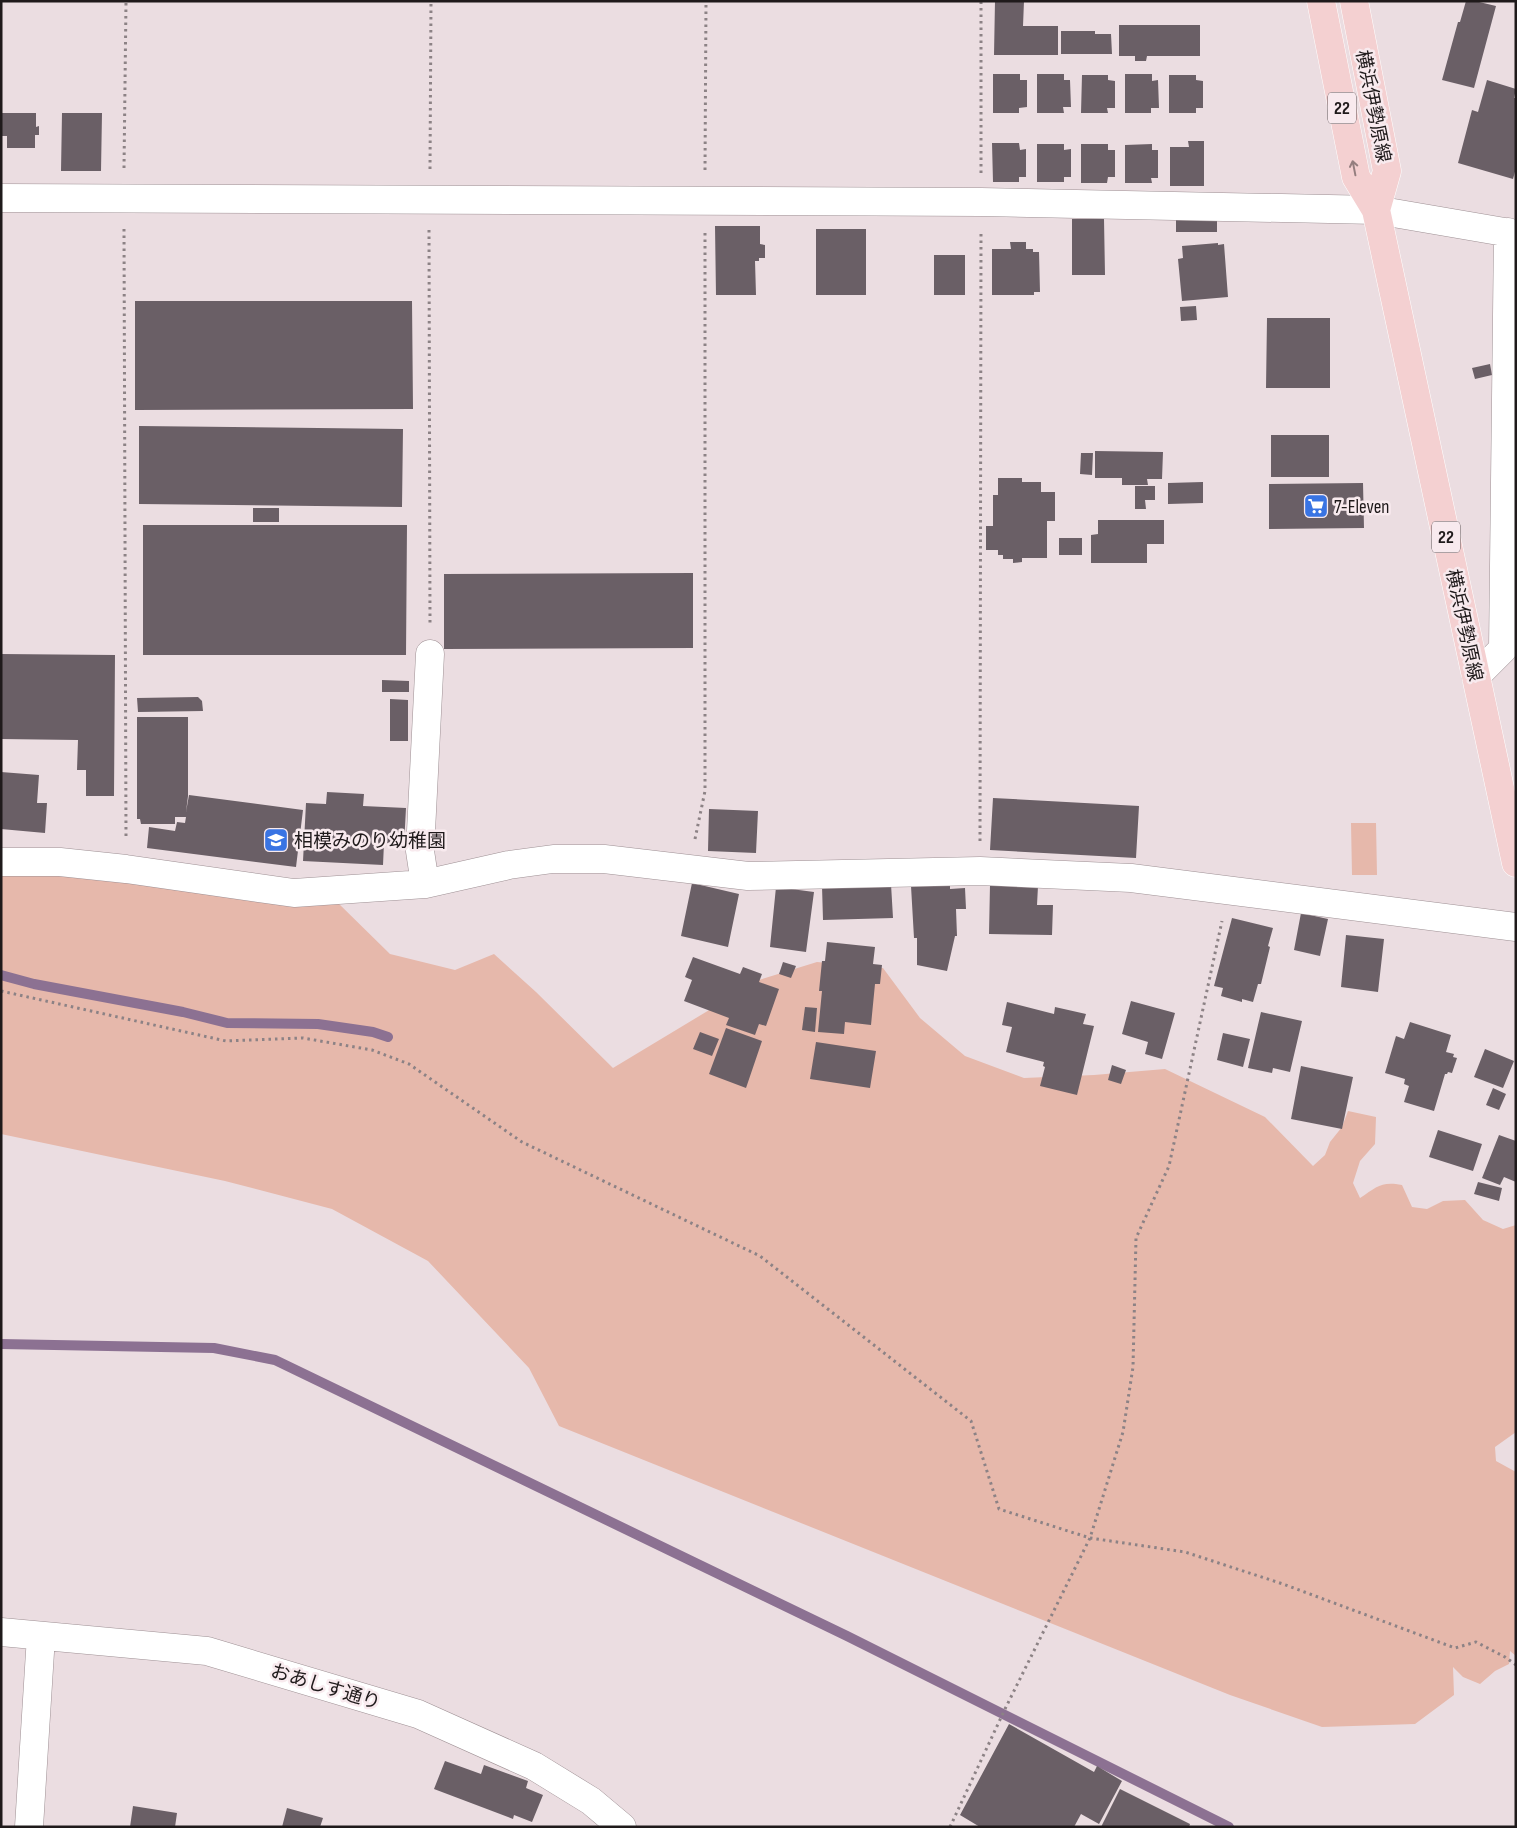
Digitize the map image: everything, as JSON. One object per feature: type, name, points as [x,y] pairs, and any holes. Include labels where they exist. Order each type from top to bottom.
[{"type":"main road","name":"横浜伊勢原線","points":[[1321,1],[1356,177],[1376,210],[1516,863]]},
{"type":"main road","name":"横浜伊勢原線","points":[[1354,1],[1387,172],[1376,210]]},
{"type":"street","points":[[1,198],[980,202],[1376,210],[1512,233],[1511,485],[1503,650],[1476,676]]},
{"type":"street","points":[[425,884],[420,851],[430,654]]},
{"type":"street","points":[[1,862],[60,862],[126,869],[294,894],[425,884],[508,865],[553,859],[604,859],[748,876],[980,871],[1131,878],[1516,927]]},
{"type":"street","name":"おあしす通り","points":[[1,1632],[207,1651],[418,1714],[534,1766],[591,1801],[622,1827]]},
{"type":"street","points":[[29,1827],[41,1636]]},
{"type":"path","points":[[126,1],[124,199],[126,869]]},
{"type":"path","points":[[430,654],[429,200],[431,1]]},
{"type":"path","points":[[688,869],[704,791],[706,1]]},
{"type":"path","points":[[980,871],[981,1]]},
{"type":"path","points":[[950,1827],[1005,1709],[1090,1538],[1123,1432],[1133,1367],[1136,1238],[1169,1166],[1229,890]]},
{"type":"path","points":[[1,991],[226,1041],[302,1038],[372,1050],[409,1064],[522,1142],[760,1256],[971,1421],[999,1510],[1090,1538],[1185,1552],[1283,1584],[1455,1648],[1476,1642],[1506,1657],[1516,1666]]},
{"type":"shaded area","points":[[1351,823],[1376,823],[1377,875],[1352,875]]},
{"type":"shaded area","points":[[1,866],[335,900],[390,954],[455,970],[494,954],[536,992],[613,1068],[759,980],[817,962],[883,968],[920,1018],[965,1056],[1024,1078],[1165,1069],[1265,1117],[1313,1166],[1325,1155],[1330,1142],[1342,1127],[1348,1111],[1376,1117],[1375,1144],[1360,1161],[1353,1183],[1360,1198],[1384,1184],[1402,1185],[1412,1207],[1427,1209],[1443,1201],[1465,1200],[1483,1220],[1503,1229],[1516,1225],[1516,1432],[1495,1447],[1496,1461],[1516,1472],[1516,1656],[1510,1651],[1509,1664],[1495,1671],[1480,1684],[1463,1677],[1453,1667],[1454,1695],[1415,1724],[1322,1727],[1230,1695],[559,1426],[529,1368],[428,1261],[332,1209],[225,1181],[1,1134]]},
{"type":"building","points":[[995,1],[1024,1],[1023,26],[1058,26],[1058,55],[994,55]]},
{"type":"building","points":[[1466,1],[1496,6],[1474,88],[1442,80],[1458,22],[1460,22]]},
{"type":"building","points":[[1119,25],[1200,25],[1200,56],[1147,56],[1146,61],[1135,61],[1135,56],[1119,56]]},
{"type":"building","points":[[1061,31],[1095,31],[1095,34],[1111,34],[1112,54],[1061,54]]},
{"type":"building","points":[[993,74],[1020,74],[1020,80],[1027,80],[1027,107],[1019,108],[1019,113],[993,113]]},
{"type":"building","points":[[1037,74],[1064,74],[1064,80],[1070,80],[1071,107],[1063,107],[1064,113],[1037,113]]},
{"type":"building","points":[[1125,74],[1152,74],[1152,81],[1158,80],[1159,108],[1151,108],[1151,113],[1125,113]]},
{"type":"building","points":[[1082,75],[1108,75],[1108,80],[1115,81],[1115,108],[1107,108],[1108,113],[1081,113]]},
{"type":"building","points":[[1169,75],[1196,75],[1196,80],[1203,81],[1203,108],[1196,108],[1196,113],[1169,113]]},
{"type":"building","points":[[1487,80],[1516,89],[1514,98],[1516,98],[1516,168],[1513,179],[1458,163],[1472,110],[1478,112]]},
{"type":"building","points":[[1,113],[36,113],[36,127],[39,126],[39,135],[35,135],[35,148],[7,148],[7,136],[1,136]]},
{"type":"building","points":[[62,113],[102,113],[101,171],[61,171]]},
{"type":"building","points":[[1188,141],[1204,141],[1204,186],[1170,186],[1170,147],[1189,147]]},
{"type":"building","points":[[992,143],[1019,143],[1020,150],[1026,149],[1026,177],[1019,177],[1019,182],[993,182]]},
{"type":"building","points":[[1037,144],[1064,144],[1064,150],[1071,149],[1071,177],[1064,177],[1064,182],[1037,182]]},
{"type":"building","points":[[1081,144],[1108,144],[1108,150],[1115,150],[1115,177],[1108,177],[1107,183],[1081,183]]},
{"type":"building","points":[[1152,144],[1152,150],[1158,150],[1158,178],[1151,178],[1152,183],[1125,183],[1125,145]]},
{"type":"building","points":[[1176,218],[1217,218],[1217,232],[1176,232]]},
{"type":"building","points":[[1072,219],[1104,219],[1105,275],[1072,275]]},
{"type":"building","points":[[715,226],[760,226],[760,244],[765,245],[765,258],[759,258],[759,261],[755,261],[756,295],[716,295]]},
{"type":"building","points":[[816,229],[866,229],[866,295],[816,295]]},
{"type":"building","points":[[1010,242],[1026,242],[1026,249],[1033,249],[1033,252],[1039,252],[1040,292],[1034,292],[1034,295],[992,295],[992,249],[1011,249]]},
{"type":"building","points":[[1218,243],[1218,245],[1224,244],[1228,297],[1182,301],[1178,259],[1183,258],[1182,246]]},
{"type":"building","points":[[934,255],[965,255],[965,295],[934,295]]},
{"type":"building","points":[[135,301],[412,301],[413,409],[135,410]]},
{"type":"building","points":[[1196,306],[1197,320],[1181,321],[1180,307]]},
{"type":"building","points":[[1267,318],[1330,318],[1330,388],[1266,388]]},
{"type":"building","points":[[1490,364],[1492,375],[1475,379],[1472,368]]},
{"type":"building","points":[[139,426],[403,429],[402,507],[139,504]]},
{"type":"building","points":[[1271,435],[1329,435],[1329,477],[1271,477]]},
{"type":"building","points":[[1095,451],[1163,452],[1162,479],[1147,479],[1148,485],[1122,485],[1122,478],[1095,478]]},
{"type":"building","points":[[1081,453],[1093,453],[1092,475],[1080,474]]},
{"type":"building","points":[[998,478],[1022,478],[1022,482],[1041,482],[1041,492],[1055,492],[1055,521],[1047,521],[1047,558],[1022,558],[1022,562],[1013,563],[1013,559],[1003,559],[1003,555],[998,555],[998,550],[986,550],[986,526],[993,526],[993,495],[998,495]]},
{"type":"building","points":[[1203,482],[1203,503],[1168,504],[1168,483]]},
{"type":"building","name":"7-Eleven","points":[[1363,483],[1364,528],[1269,529],[1269,484]]},
{"type":"building","points":[[1135,486],[1155,486],[1155,500],[1145,500],[1146,509],[1135,509]]},
{"type":"building","points":[[253,508],[279,508],[279,522],[253,522]]},
{"type":"building","points":[[1098,520],[1164,520],[1164,544],[1147,544],[1147,563],[1091,563],[1091,535],[1098,534]]},
{"type":"building","points":[[143,525],[407,525],[406,655],[143,655]]},
{"type":"building","points":[[1059,538],[1082,538],[1082,555],[1059,555]]},
{"type":"building","points":[[693,573],[693,648],[444,649],[444,574]]},
{"type":"building","points":[[1,654],[115,655],[114,796],[86,796],[86,770],[77,770],[78,740],[1,739]]},
{"type":"building","points":[[382,680],[409,681],[409,692],[382,692]]},
{"type":"building","points":[[198,697],[202,701],[203,711],[138,712],[137,698]]},
{"type":"building","points":[[390,699],[408,700],[408,741],[390,741]]},
{"type":"building","points":[[137,717],[188,717],[188,796],[186,812],[189,795],[303,810],[296,867],[147,848],[149,827],[175,831],[177,822],[185,823],[186,817],[175,817],[175,824],[141,824],[140,819],[137,819]]},
{"type":"building","points":[[1,772],[39,775],[37,803],[47,803],[45,833],[1,829]]},
{"type":"building","points":[[327,792],[364,794],[363,806],[406,808],[404,845],[384,843],[383,865],[303,861],[306,803],[326,804]]},
{"type":"building","points":[[993,798],[1139,806],[1136,858],[990,850]]},
{"type":"building","points":[[709,809],[758,811],[756,853],[708,851]]},
{"type":"building","points":[[692,883],[739,894],[728,947],[681,936]]},
{"type":"building","points":[[891,884],[893,918],[823,920],[822,886]]},
{"type":"building","points":[[950,885],[950,889],[965,888],[966,909],[956,909],[957,936],[955,936],[947,971],[917,965],[917,938],[914,938],[911,886]]},
{"type":"building","points":[[990,885],[1038,886],[1037,905],[1053,905],[1052,935],[989,934]]},
{"type":"building","points":[[776,887],[814,892],[806,952],[770,947]]},
{"type":"building","points":[[1301,913],[1328,919],[1320,956],[1294,950]]},
{"type":"building","points":[[1232,918],[1273,928],[1261,984],[1258,984],[1253,1002],[1242,999],[1242,1002],[1221,996],[1223,988],[1214,986]]},
{"type":"building","points":[[1346,935],[1384,939],[1378,992],[1341,987]]},
{"type":"building","points":[[827,942],[875,947],[873,964],[882,965],[880,984],[875,984],[871,1025],[845,1022],[844,1034],[818,1032],[822,991],[819,991],[822,961],[825,961]]},
{"type":"building","points":[[693,957],[740,974],[743,967],[762,974],[759,982],[779,989],[766,1026],[759,1024],[755,1035],[726,1025],[729,1018],[684,1001],[692,980],[685,977]]},
{"type":"building","points":[[783,962],[796,966],[791,978],[779,974]]},
{"type":"building","points":[[1131,1001],[1175,1013],[1162,1059],[1145,1054],[1148,1042],[1122,1034]]},
{"type":"building","points":[[1007,1002],[1054,1014],[1055,1007],[1086,1014],[1083,1024],[1094,1026],[1077,1095],[1040,1086],[1045,1067],[1043,1066],[1044,1062],[1006,1052],[1012,1027],[1002,1025]]},
{"type":"building","points":[[805,1007],[817,1008],[815,1032],[802,1030]]},
{"type":"building","points":[[1261,1012],[1302,1021],[1290,1072],[1273,1068],[1272,1073],[1248,1068]]},
{"type":"building","points":[[1410,1022],[1451,1035],[1446,1052],[1454,1054],[1453,1057],[1457,1058],[1452,1073],[1448,1072],[1445,1074],[1434,1111],[1404,1102],[1409,1086],[1404,1084],[1405,1079],[1385,1073],[1396,1036],[1404,1039]]},
{"type":"building","points":[[726,1028],[762,1041],[746,1088],[709,1074]]},
{"type":"building","points":[[700,1032],[719,1039],[712,1056],[693,1049]]},
{"type":"building","points":[[1223,1033],[1250,1039],[1243,1067],[1217,1060]]},
{"type":"building","points":[[816,1042],[876,1051],[870,1088],[810,1079]]},
{"type":"building","points":[[1485,1049],[1514,1061],[1503,1088],[1474,1077]]},
{"type":"building","points":[[1112,1065],[1126,1070],[1121,1084],[1108,1080]]},
{"type":"building","points":[[1301,1066],[1353,1077],[1342,1129],[1291,1119]]},
{"type":"building","points":[[1493,1088],[1506,1094],[1499,1110],[1486,1105]]},
{"type":"building","points":[[1438,1130],[1482,1144],[1473,1171],[1429,1157]]},
{"type":"building","points":[[1499,1135],[1516,1141],[1516,1182],[1504,1177],[1500,1185],[1482,1178]]},
{"type":"building","points":[[1478,1182],[1502,1188],[1499,1201],[1474,1194]]},
{"type":"building","points":[[1009,1724],[1094,1772],[1097,1766],[1122,1781],[1099,1824],[1081,1814],[1074,1827],[980,1827],[960,1815]]},
{"type":"building","points":[[445,1761],[481,1774],[484,1765],[528,1781],[526,1788],[543,1795],[532,1822],[514,1815],[513,1819],[434,1789]]},
{"type":"building","points":[[1120,1789],[1190,1824],[1189,1827],[1101,1827]]},
{"type":"building","points":[[133,1806],[177,1813],[175,1827],[130,1827]]},
{"type":"building","points":[[287,1808],[323,1818],[320,1827],[282,1827]]},
{"type":"waterway","points":[[1,975],[34,984],[183,1012],[227,1023],[318,1024],[373,1032],[388,1037]]},
{"type":"waterway","points":[[1,1344],[214,1348],[275,1360],[847,1636],[1229,1827]]},
{"type":"place","name":"7-Eleven","points":[[1316,506]]},
{"type":"place","name":"相模みのり幼稚園","points":[[276,840]]}]
